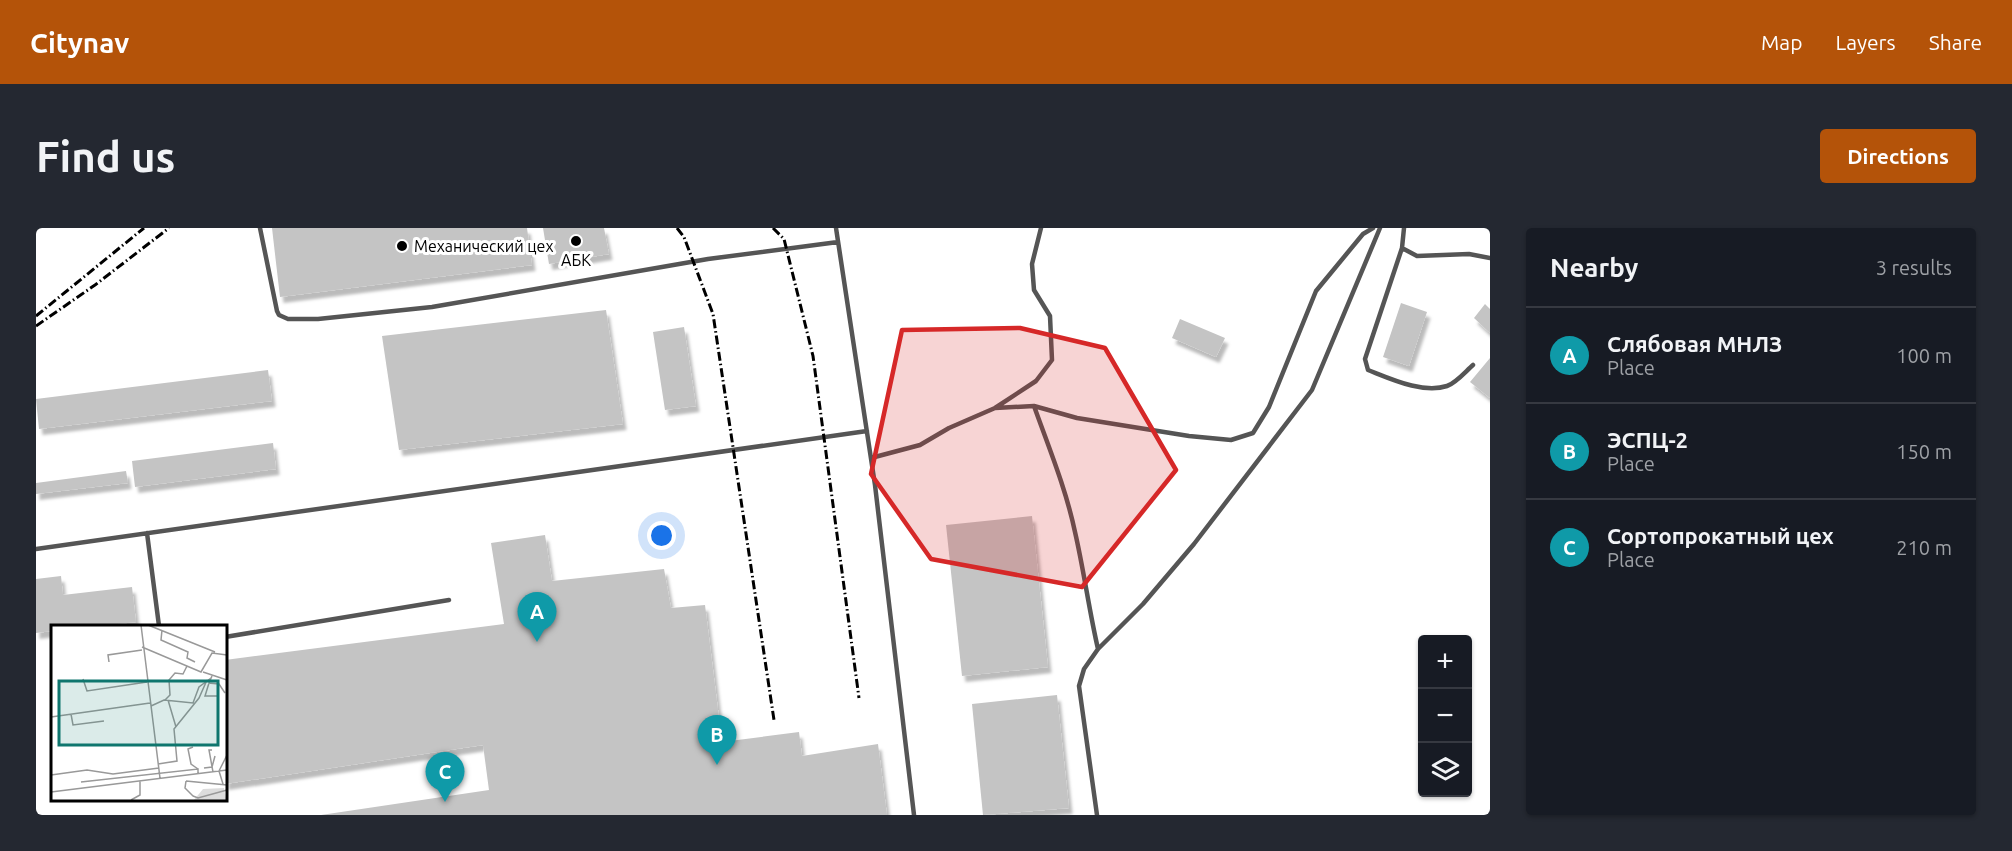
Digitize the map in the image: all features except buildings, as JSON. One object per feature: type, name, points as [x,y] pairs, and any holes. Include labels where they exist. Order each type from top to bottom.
[{"type":"lane","points":[[260,228],[277,311],[284,318],[293,320],[432,307],[697,261],[838,242]]},
{"type":"lane","points":[[836,228],[871,458],[914,815]]},
{"type":"lane","points":[[871,458],[920,445],[995,408],[1036,381],[1052,360],[1050,316],[1034,290],[1032,264],[1041,228]]},
{"type":"lane","points":[[995,408],[1034,406],[1077,418],[1189,436],[1231,440],[1253,433],[1269,407],[1317,291],[1363,234],[1373,228]]},
{"type":"lane","points":[[1097,815],[1079,686],[1084,669],[1098,649],[1143,604],[1194,544],[1312,390],[1380,228]]},
{"type":"lane","points":[[1404,228],[1402,248],[1365,359],[1368,370],[1407,384],[1429,388],[1449,386],[1473,365]]},
{"type":"lane","points":[[1402,248],[1417,256],[1469,254],[1490,258]]},
{"type":"lane","points":[[1034,406],[1062,482],[1098,649]]},
{"type":"lane","points":[[36,549],[867,431]]},
{"type":"lane","points":[[147,533],[159,625]]},
{"type":"lane","points":[[226,637],[449,600]]},
{"type":"highlighted area","points":[[1020,328],[1105,348],[1176,470],[1082,587],[931,559],[871,474],[902,330]]},
{"type":"railway","points":[[36,316],[144,228]]},
{"type":"railway","points":[[36,326],[95,285],[169,228]]},
{"type":"railway","points":[[677,228],[684,237],[713,314],[774,720]]},
{"type":"railway","points":[[773,228],[784,239],[813,356],[859,698]]},
{"type":"place","name":"АБК","points":[[576,241]]},
{"type":"place","name":"Механический цех","points":[[402,246]]},
{"type":"place","name":"Слябовая МНЛЗ","points":[[537,642]]},
{"type":"place","name":"ЭСПЦ-2","points":[[717,765]]},
{"type":"place","name":"Сортопрокатный цех","points":[[445,802]]}]
